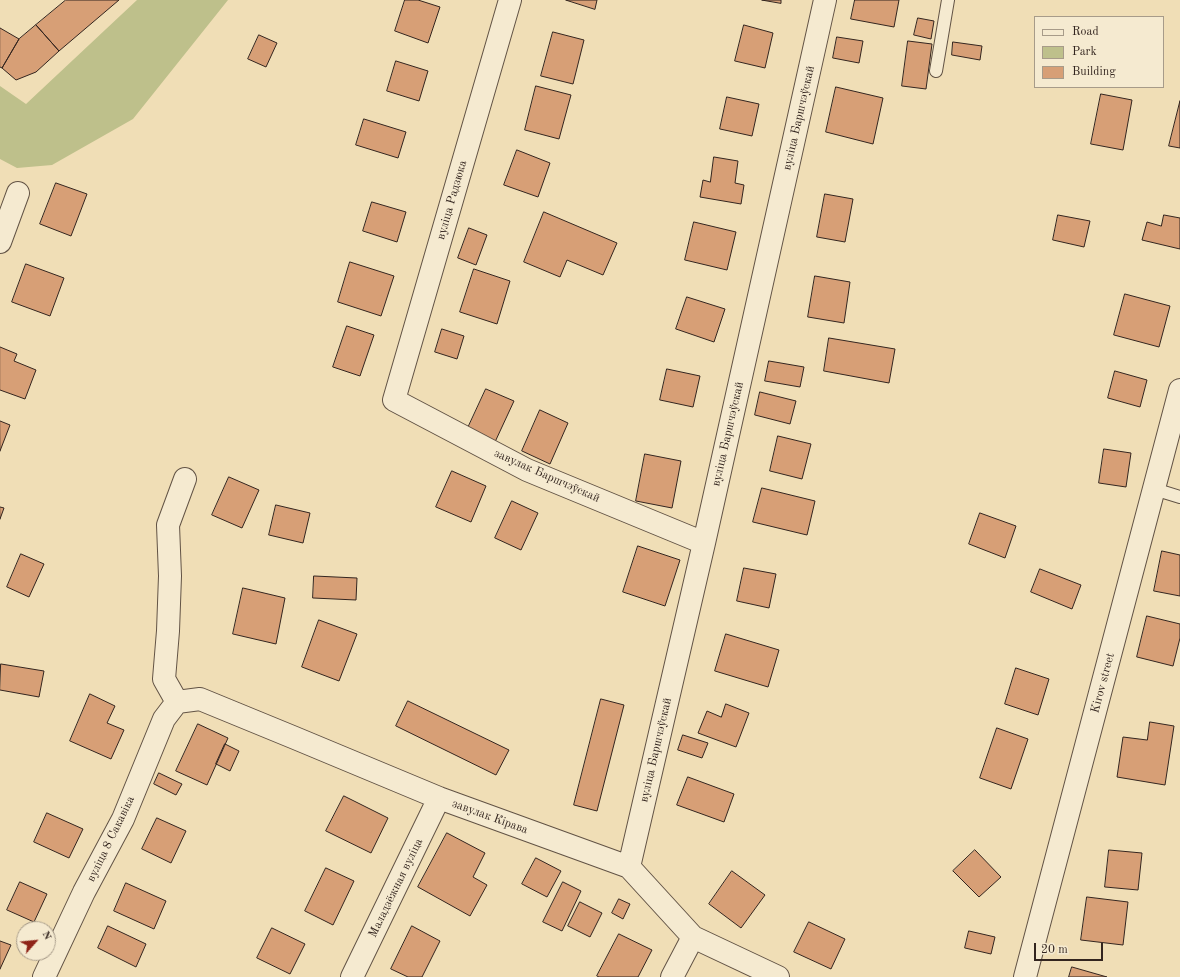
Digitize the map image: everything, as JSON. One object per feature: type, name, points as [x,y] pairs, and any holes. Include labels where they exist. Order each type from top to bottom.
[{"type":"street","name":"вуліца Радзюка","points":[[394,400],[510,0]]},
{"type":"street","name":"вуліца Баршчэўскай","points":[[629,868],[704,544],[825,0]]},
{"type":"street","points":[[0,242],[18,193]]},
{"type":"street","name":"Kirov street","points":[[1025,977],[1180,390]]},
{"type":"street","name":"завулак Баршчэўскай","points":[[394,400],[527,470],[704,544]]},
{"type":"street","points":[[177,702],[164,679],[168,631],[170,576],[168,525],[185,479]]},
{"type":"street","name":"завулак Кірава","points":[[177,702],[200,699],[439,798],[629,868],[693,937],[778,977]]},
{"type":"street","name":"вуліца 8 Сакавіка","points":[[44,977],[84,892],[123,820],[164,719],[177,702]]},
{"type":"street","name":"Маладзёжная вуліца","points":[[352,977],[439,798]]},
{"type":"street","points":[[672,977],[693,937]]},
{"type":"lane","points":[[936,71],[948,0]]},
{"type":"lane","points":[[1154,489],[1180,497]]},
{"type":"green space","points":[[137,0],[228,0],[133,119],[52,165],[17,168],[0,159],[0,86],[26,104]]},
{"type":"building","points":[[66,0],[119,0],[59,51],[36,25]]},
{"type":"building","points":[[405,0],[418,0],[440,7],[428,43],[395,31]]},
{"type":"building","points":[[566,0],[597,0],[595,9]]},
{"type":"building","points":[[762,0],[781,0],[781,3]]},
{"type":"building","points":[[855,0],[899,0],[894,27],[851,19]]},
{"type":"building","points":[[918,18],[934,21],[931,39],[914,35]]},
{"type":"building","points":[[36,25],[59,51],[36,72],[16,80],[2,68],[19,39]]},
{"type":"building","points":[[744,25],[773,33],[765,68],[735,61]]},
{"type":"building","points":[[0,28],[19,39],[2,68],[0,67]]},
{"type":"building","points":[[553,32],[584,40],[573,84],[541,76]]},
{"type":"building","points":[[259,35],[277,43],[266,67],[248,59]]},
{"type":"building","points":[[837,37],[863,41],[859,63],[833,58]]},
{"type":"building","points":[[908,41],[932,44],[926,89],[902,86]]},
{"type":"building","points":[[953,42],[982,46],[980,60],[952,55]]},
{"type":"building","points":[[396,61],[428,71],[419,101],[387,91]]},
{"type":"building","points":[[536,86],[571,95],[559,139],[525,130]]},
{"type":"building","points":[[836,87],[883,98],[873,144],[826,132]]},
{"type":"building","points":[[1101,94],[1132,100],[1123,150],[1091,144]]},
{"type":"building","points":[[727,97],[759,104],[752,136],[720,129]]},
{"type":"building","points":[[1180,101],[1180,148],[1169,146]]},
{"type":"building","points":[[364,119],[406,132],[398,158],[356,145]]},
{"type":"building","points":[[517,150],[550,163],[538,197],[504,185]]},
{"type":"building","points":[[714,157],[738,161],[735,183],[744,185],[741,204],[700,197],[703,180],[710,182]]},
{"type":"building","points":[[56,183],[87,194],[71,236],[40,224]]},
{"type":"building","points":[[825,194],[853,199],[845,242],[817,237]]},
{"type":"building","points":[[372,202],[406,212],[397,242],[363,231]]},
{"type":"building","points":[[544,212],[617,243],[603,275],[567,260],[560,277],[524,262]]},
{"type":"building","points":[[1058,215],[1090,221],[1084,247],[1053,240]]},
{"type":"building","points":[[1164,215],[1180,218],[1180,249],[1142,240],[1147,222],[1161,226]]},
{"type":"building","points":[[694,222],[736,232],[727,270],[685,260]]},
{"type":"building","points":[[469,228],[487,235],[476,265],[458,258]]},
{"type":"building","points":[[350,262],[394,276],[381,316],[338,302]]},
{"type":"building","points":[[26,264],[64,278],[50,316],[12,302]]},
{"type":"building","points":[[474,269],[510,281],[497,324],[460,312]]},
{"type":"building","points":[[815,276],[850,282],[844,323],[808,317]]},
{"type":"building","points":[[1125,294],[1170,306],[1159,347],[1114,335]]},
{"type":"building","points":[[687,297],[725,309],[714,342],[676,329]]},
{"type":"building","points":[[347,326],[374,335],[360,376],[333,367]]},
{"type":"building","points":[[442,329],[464,336],[457,359],[435,352]]},
{"type":"building","points":[[829,338],[895,349],[889,383],[824,371]]},
{"type":"building","points":[[0,347],[17,354],[14,361],[36,370],[25,399],[0,390]]},
{"type":"building","points":[[769,361],[804,367],[800,387],[765,381]]},
{"type":"building","points":[[667,369],[700,376],[693,407],[660,400]]},
{"type":"building","points":[[1115,371],[1147,380],[1140,407],[1108,398]]},
{"type":"building","points":[[486,389],[514,401],[495,442],[467,430]]},
{"type":"building","points":[[760,392],[796,401],[790,424],[755,415]]},
{"type":"building","points":[[540,410],[568,423],[550,464],[522,451]]},
{"type":"building","points":[[0,421],[10,425],[0,451]]},
{"type":"building","points":[[778,436],[811,444],[802,479],[770,471]]},
{"type":"building","points":[[1104,449],[1131,453],[1126,487],[1099,483]]},
{"type":"building","points":[[645,454],[681,461],[672,508],[636,501]]},
{"type":"building","points":[[452,471],[486,486],[471,522],[436,507]]},
{"type":"building","points":[[229,477],[259,490],[242,528],[212,515]]},
{"type":"building","points":[[762,488],[815,501],[807,535],[753,522]]},
{"type":"building","points":[[512,501],[538,513],[521,550],[495,538]]},
{"type":"building","points":[[276,505],[310,513],[303,543],[269,535]]},
{"type":"building","points":[[0,507],[4,508],[0,519]]},
{"type":"building","points":[[980,513],[1016,526],[1005,558],[969,544]]},
{"type":"building","points":[[638,546],[680,560],[665,606],[623,592]]},
{"type":"building","points":[[1162,551],[1180,555],[1180,596],[1154,591]]},
{"type":"building","points":[[21,554],[44,564],[29,597],[7,587]]},
{"type":"building","points":[[744,568],[776,574],[769,608],[737,601]]},
{"type":"building","points":[[1040,569],[1081,585],[1072,609],[1031,592]]},
{"type":"building","points":[[314,576],[357,578],[356,600],[313,598]]},
{"type":"building","points":[[243,588],[285,598],[276,644],[233,634]]},
{"type":"building","points":[[1147,616],[1180,624],[1180,638],[1173,666],[1137,657]]},
{"type":"building","points":[[319,620],[357,634],[339,681],[302,667]]},
{"type":"building","points":[[726,634],[779,650],[768,687],[715,671]]},
{"type":"building","points":[[1,664],[44,671],[39,697],[0,690]]},
{"type":"building","points":[[1016,668],[1049,679],[1038,715],[1005,704]]},
{"type":"building","points":[[90,694],[115,706],[107,723],[124,730],[111,759],[70,741]]},
{"type":"building","points":[[601,699],[624,705],[597,811],[574,805]]},
{"type":"building","points":[[408,701],[509,750],[496,775],[396,726]]},
{"type":"building","points":[[726,704],[749,713],[736,747],[698,733],[707,711],[721,717]]},
{"type":"building","points":[[1150,722],[1174,726],[1165,785],[1117,777],[1123,737],[1147,740]]},
{"type":"building","points":[[198,724],[228,738],[207,785],[176,771]]},
{"type":"building","points":[[997,728],[1028,739],[1011,789],[980,778]]},
{"type":"building","points":[[683,735],[708,743],[702,758],[678,750]]},
{"type":"building","points":[[225,744],[239,751],[230,771],[216,764]]},
{"type":"building","points":[[159,773],[182,784],[176,795],[154,784]]},
{"type":"building","points":[[688,777],[734,794],[724,822],[677,805]]},
{"type":"building","points":[[344,796],[388,818],[371,853],[326,831]]},
{"type":"building","points":[[47,813],[83,829],[69,858],[34,842]]},
{"type":"building","points":[[157,818],[186,831],[171,863],[142,849]]},
{"type":"building","points":[[447,833],[485,853],[473,877],[487,885],[470,916],[418,887]]},
{"type":"building","points":[[975,850],[1001,877],[979,897],[953,871]]},
{"type":"building","points":[[1109,850],[1142,853],[1138,890],[1105,887]]},
{"type":"building","points":[[536,858],[561,871],[547,897],[522,884]]},
{"type":"building","points":[[326,868],[354,881],[333,925],[305,911]]},
{"type":"building","points":[[732,871],[765,895],[741,928],[709,904]]},
{"type":"building","points":[[20,882],[47,894],[34,921],[7,910]]},
{"type":"building","points":[[563,882],[581,891],[562,931],[543,922]]},
{"type":"building","points":[[126,883],[166,901],[154,929],[114,911]]},
{"type":"building","points":[[1087,897],[1128,902],[1123,945],[1081,940]]},
{"type":"building","points":[[619,899],[630,904],[623,919],[612,913]]},
{"type":"building","points":[[580,902],[602,913],[590,937],[568,926]]},
{"type":"building","points":[[809,922],[845,939],[831,969],[794,952]]},
{"type":"building","points":[[108,926],[146,944],[136,967],[98,948]]},
{"type":"building","points":[[412,926],[440,941],[422,977],[408,977],[391,969]]},
{"type":"building","points":[[272,928],[305,944],[290,974],[257,958]]},
{"type":"building","points":[[969,931],[995,937],[991,954],[965,948]]},
{"type":"building","points":[[619,934],[652,950],[638,977],[599,977],[597,976]]},
{"type":"building","points":[[0,941],[11,945],[0,969]]},
{"type":"building","points":[[1072,967],[1107,977],[1069,977]]}]
